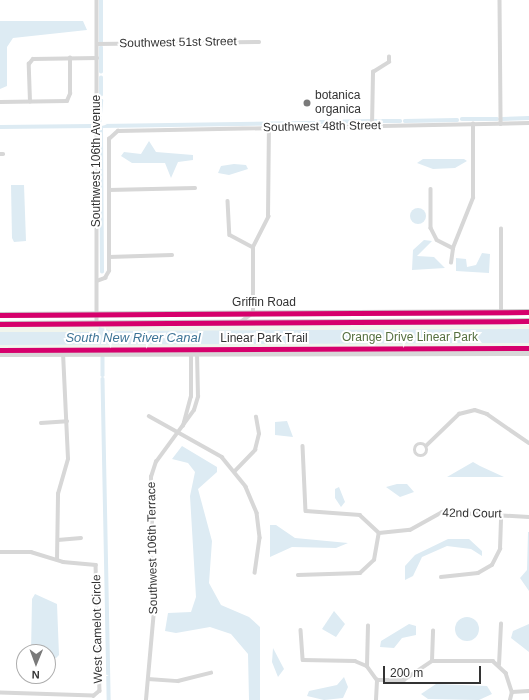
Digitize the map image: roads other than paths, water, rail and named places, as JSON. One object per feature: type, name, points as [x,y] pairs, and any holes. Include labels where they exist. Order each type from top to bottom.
[{"type":"main road","name":"Griffin Road","points":[[0,315],[529,312]]},
{"type":"main road","name":"Griffin Road","points":[[0,324],[97,322],[529,321]]},
{"type":"street","name":"Southwest 106th Avenue","points":[[97,0],[97,322]]},
{"type":"street","points":[[500,0],[501,124]]},
{"type":"street","name":"Southwest 51st Street","points":[[97,44],[259,42]]},
{"type":"street","points":[[372,126],[372,72],[389,62],[389,57]]},
{"type":"street","points":[[0,102],[30,102],[69,99],[70,58]]},
{"type":"street","points":[[30,102],[29,66],[33,59],[97,58]]},
{"type":"street","name":"Southwest 48th Street","points":[[109,190],[109,139],[115,132],[529,123]]},
{"type":"street","points":[[450,263],[453,248],[473,198],[473,124]]},
{"type":"street","points":[[241,322],[253,313],[253,247],[268,216],[269,128]]},
{"type":"street","points":[[97,281],[108,274],[109,190],[195,188]]},
{"type":"street","points":[[431,189],[431,228],[437,240],[453,248]]},
{"type":"street","points":[[228,201],[230,234],[253,247]]},
{"type":"street","points":[[501,229],[501,312]]},
{"type":"street","points":[[109,257],[172,255]]},
{"type":"street","points":[[0,354],[529,353]]},
{"type":"street","points":[[0,552],[31,552],[57,560],[58,494],[68,459],[63,354]]},
{"type":"street","name":"Southwest 106th Terrace","points":[[181,430],[190,403],[191,354]]},
{"type":"street","name":"Southwest 106th Terrace","points":[[146,700],[154,611],[151,477],[156,462],[181,430],[198,397],[197,354]]},
{"type":"street","points":[[426,446],[459,414],[475,410],[487,414],[529,443]]},
{"type":"street","points":[[149,416],[181,430],[222,457],[235,471],[246,487],[257,514],[260,538],[254,573]]},
{"type":"street","points":[[235,471],[254,450],[258,434],[256,417]]},
{"type":"street","points":[[41,424],[67,421]]},
{"type":"street","points":[[298,575],[351,575],[367,567],[378,552],[379,533],[360,515],[306,511],[303,446]]},
{"type":"street","name":"42nd Court","points":[[379,533],[410,530],[442,512],[501,514],[529,517]]},
{"type":"street","points":[[441,577],[478,573],[492,566],[500,549],[501,514]]},
{"type":"street","points":[[58,540],[81,538]]},
{"type":"street","name":"West Camelot Circle","points":[[0,693],[98,694],[96,565],[57,560]]},
{"type":"street","points":[[501,624],[499,665],[512,692],[510,700]]},
{"type":"street","points":[[367,666],[368,626]]},
{"type":"street","points":[[301,630],[303,660],[355,661],[367,666],[377,680],[376,700]]},
{"type":"street","points":[[432,661],[433,631]]},
{"type":"street","points":[[377,680],[404,680],[432,661],[493,661],[499,665]]},
{"type":"street","points":[[148,679],[178,681],[211,673]]},
{"type":"street","points":[[512,692],[529,691]]},
{"type":"water","points":[[0,21],[83,21],[87,30],[13,38],[7,47],[7,86],[0,89]]},
{"type":"water","points":[[149,141],[156,152],[193,155],[193,160],[178,162],[171,178],[165,163],[132,163],[121,156],[124,152],[141,154]]},
{"type":"water","points":[[423,159],[464,159],[467,161],[455,168],[433,169],[417,163]]},
{"type":"water","points":[[234,164],[246,165],[248,169],[229,175],[218,173],[221,166]]},
{"type":"water","points":[[11,185],[24,185],[26,241],[14,242],[12,238]]},
{"type":"water","points":[[418,208],[424,210],[426,216],[424,222],[418,224],[412,222],[410,216],[412,210]]},
{"type":"water","points":[[424,240],[432,241],[417,256],[434,257],[445,268],[412,270],[413,250]]},
{"type":"water","points":[[482,253],[490,254],[489,273],[456,271],[456,258],[466,259],[467,267],[476,265]]},
{"type":"water","name":"South New River Canal","points":[[99,327],[112,331],[529,329],[529,343],[0,345],[0,332],[98,332]]},
{"type":"water","points":[[287,421],[293,437],[275,435],[275,422]]},
{"type":"water","points":[[182,446],[217,467],[217,472],[198,489],[212,541],[209,583],[221,605],[249,617],[260,627],[260,700],[249,700],[248,654],[231,634],[210,627],[176,633],[165,631],[168,613],[191,612],[196,597],[190,496],[195,472],[188,463],[172,459]]},
{"type":"water","points":[[473,462],[480,466],[504,477],[447,477]]},
{"type":"water","points":[[397,484],[407,484],[414,492],[400,497],[386,487]]},
{"type":"water","points":[[339,487],[345,502],[341,507],[335,498],[335,489]]},
{"type":"water","points":[[270,525],[276,525],[295,538],[348,543],[336,548],[292,547],[270,557]]},
{"type":"water","points":[[528,532],[529,591],[520,578],[527,570]]},
{"type":"water","points":[[448,539],[469,539],[482,551],[482,556],[471,549],[447,546],[422,557],[413,576],[405,580],[405,566],[415,555]]},
{"type":"water","points":[[35,594],[57,604],[59,655],[56,658],[56,644],[31,644],[32,599]]},
{"type":"water","points":[[334,611],[345,624],[336,637],[322,629]]},
{"type":"water","points":[[467,617],[476,620],[479,629],[476,638],[467,641],[458,638],[455,629],[458,620]]},
{"type":"water","points":[[409,624],[416,626],[416,635],[402,638],[394,648],[380,647],[381,641]]},
{"type":"water","points":[[529,624],[529,652],[511,638],[513,631]]},
{"type":"water","points":[[273,648],[284,669],[278,677],[272,662]]},
{"type":"water","points":[[344,677],[348,687],[343,698],[324,700],[307,696],[309,691],[337,685]]},
{"type":"water","points":[[436,684],[487,686],[492,694],[479,700],[428,699],[421,694]]},
{"type":"waterway","points":[[101,0],[101,42]]},
{"type":"waterway","points":[[101,48],[101,72]]},
{"type":"waterway","points":[[101,78],[101,95]]},
{"type":"waterway","points":[[99,126],[101,101]]},
{"type":"waterway","points":[[503,119],[529,118]]},
{"type":"waterway","points":[[462,119],[497,119]]},
{"type":"waterway","points":[[405,121],[457,120]]},
{"type":"waterway","points":[[320,122],[370,121]]},
{"type":"waterway","points":[[375,121],[400,121]]},
{"type":"waterway","points":[[102,272],[101,126],[314,123]]},
{"type":"waterway","points":[[0,127],[93,126]]},
{"type":"waterway","points":[[103,357],[103,375]]},
{"type":"waterway","points":[[103,379],[109,700]]},
{"type":"place","name":"botanica organica","points":[[307,103]]},
{"type":"park label","name":"Orange Drive Linear Park","points":[[410,338]]}]
